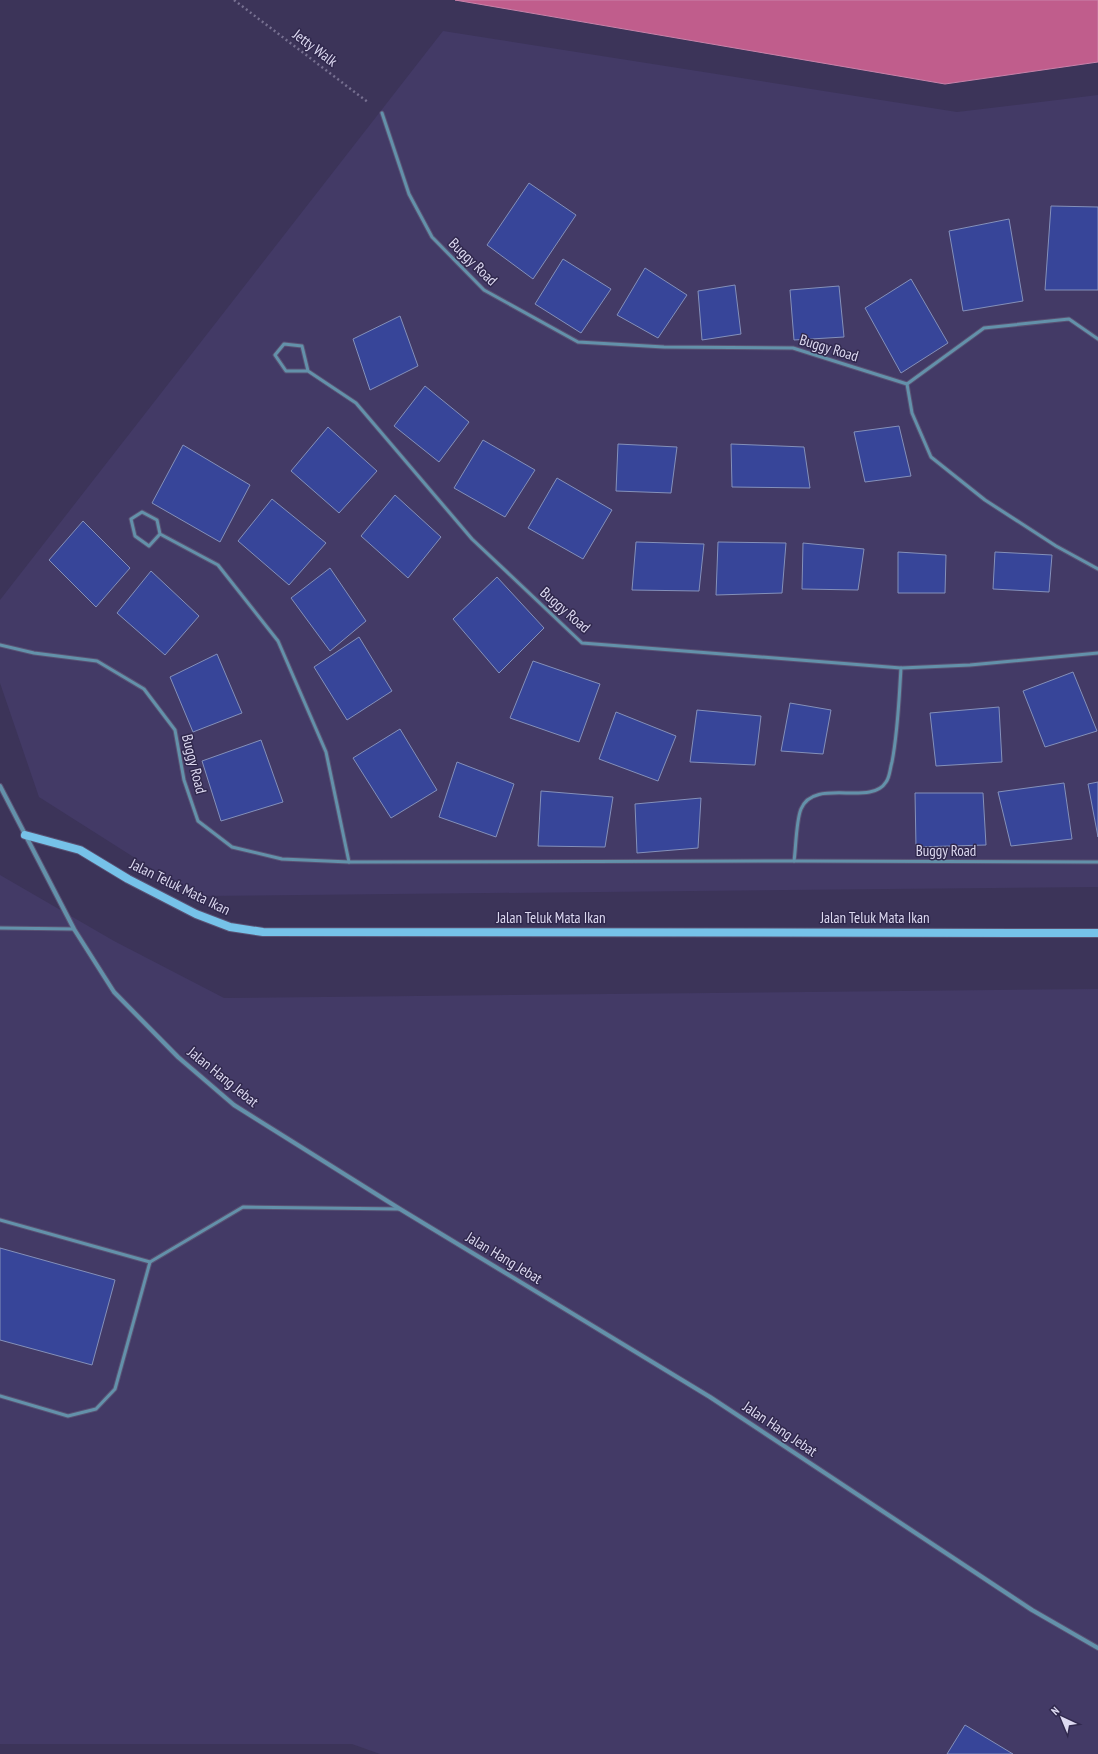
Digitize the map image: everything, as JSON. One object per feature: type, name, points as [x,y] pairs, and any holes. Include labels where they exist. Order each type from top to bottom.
[{"type":"main road","name":"Jalan Teluk Mata Ikan","points":[[25,835],[80,850],[128,879],[196,914],[230,927],[263,932],[1098,933]]},
{"type":"street","name":"Jalan Hang Jebat","points":[[0,786],[74,929],[114,992],[178,1057],[234,1105],[400,1209],[710,1397],[1032,1610],[1098,1648]]},
{"type":"lane","name":"Buggy Road","points":[[382,113],[409,194],[432,237],[484,290],[572,339],[578,342],[664,347],[793,348],[907,384]]},
{"type":"lane","points":[[1098,339],[1069,319],[984,328],[907,384],[912,413],[931,457],[985,500],[1056,546],[1098,569]]},
{"type":"lane","points":[[284,344],[302,346],[308,370],[286,371],[275,356],[284,344]]},
{"type":"lane","name":"Buggy Road","points":[[308,370],[356,403],[472,538],[582,643],[901,668],[970,665],[1098,653]]},
{"type":"lane","points":[[160,534],[149,546],[135,536],[131,519],[142,512],[157,520],[160,534],[218,565],[278,641],[326,752],[349,862]]},
{"type":"lane","name":"Buggy Road","points":[[0,645],[34,653],[97,661],[144,688],[175,730],[184,780],[198,822],[232,847],[282,859],[349,862],[1098,862]]},
{"type":"lane","points":[[794,861],[800,810],[805,803],[814,796],[822,794],[872,792],[881,788],[886,783],[895,746],[901,668]]},
{"type":"lane","points":[[0,928],[74,929]]},
{"type":"lane","points":[[0,1396],[68,1416],[96,1409],[115,1388],[150,1262],[243,1207],[400,1209]]},
{"type":"lane","points":[[0,1220],[150,1262]]},
{"type":"path","name":"Jetty Walk","points":[[234,0],[382,113]]},
{"type":"shaded area","points":[[455,0],[1098,0],[1098,62],[945,84]]},
{"type":"shaded area","points":[[443,31],[957,112],[1098,95],[1098,887],[195,896],[39,797],[0,683],[0,600]]},
{"type":"shaded area","points":[[0,875],[114,941],[224,998],[1098,989],[1098,1754],[380,1754],[352,1744],[0,1744]]},
{"type":"building","points":[[529,183],[576,215],[533,279],[487,245]]},
{"type":"building","points":[[1051,206],[1098,207],[1098,290],[1045,290]]},
{"type":"building","points":[[1009,219],[1023,301],[963,311],[949,231]]},
{"type":"building","points":[[563,259],[611,289],[581,333],[535,304]]},
{"type":"building","points":[[645,268],[687,295],[658,338],[617,315]]},
{"type":"building","points":[[911,279],[948,343],[901,373],[865,308]]},
{"type":"building","points":[[735,285],[741,334],[702,340],[698,291]]},
{"type":"building","points":[[839,286],[844,337],[794,340],[790,290]]},
{"type":"building","points":[[400,316],[418,366],[370,390],[353,339]]},
{"type":"building","points":[[425,386],[469,422],[439,462],[394,426]]},
{"type":"building","points":[[899,426],[911,476],[865,482],[854,432]]},
{"type":"building","points":[[328,427],[377,471],[339,513],[291,471]]},
{"type":"building","points":[[483,440],[535,470],[505,517],[454,488]]},
{"type":"building","points":[[618,444],[677,447],[671,493],[616,491]]},
{"type":"building","points":[[731,444],[804,447],[810,488],[732,487]]},
{"type":"building","points":[[183,445],[250,485],[220,542],[152,503]]},
{"type":"building","points":[[557,478],[612,510],[583,559],[528,528]]},
{"type":"building","points":[[395,495],[441,537],[408,578],[361,536]]},
{"type":"building","points":[[272,499],[326,543],[289,585],[238,541]]},
{"type":"building","points":[[83,521],[130,568],[96,607],[49,560]]},
{"type":"building","points":[[636,542],[704,544],[699,591],[632,590]]},
{"type":"building","points":[[718,542],[786,543],[782,593],[716,595]]},
{"type":"building","points":[[803,543],[864,549],[858,590],[802,589]]},
{"type":"building","points":[[898,552],[946,555],[945,593],[898,593]]},
{"type":"building","points":[[995,552],[1052,555],[1049,592],[993,589]]},
{"type":"building","points":[[330,568],[366,621],[330,651],[291,598]]},
{"type":"building","points":[[151,571],[199,616],[165,655],[117,613]]},
{"type":"building","points":[[497,577],[544,628],[499,673],[453,619]]},
{"type":"building","points":[[359,637],[392,691],[347,720],[314,667]]},
{"type":"building","points":[[217,654],[242,713],[193,732],[170,677]]},
{"type":"building","points":[[533,661],[600,684],[579,742],[510,718]]},
{"type":"building","points":[[1073,672],[1097,731],[1045,747],[1023,691]]},
{"type":"building","points":[[790,703],[831,710],[823,754],[781,751]]},
{"type":"building","points":[[999,707],[1002,762],[936,766],[930,713]]},
{"type":"building","points":[[697,710],[761,716],[755,765],[690,762]]},
{"type":"building","points":[[616,712],[676,736],[658,781],[599,759]]},
{"type":"building","points":[[400,729],[437,790],[391,818],[353,758]]},
{"type":"building","points":[[261,740],[283,802],[221,821],[202,761]]},
{"type":"building","points":[[457,762],[514,784],[496,837],[439,817]]},
{"type":"building","points":[[1098,782],[1098,837],[1088,784]]},
{"type":"building","points":[[1064,783],[1072,839],[1011,846],[998,792]]},
{"type":"building","points":[[541,791],[613,797],[605,847],[538,846]]},
{"type":"building","points":[[915,793],[983,793],[986,845],[916,847]]},
{"type":"building","points":[[701,798],[698,848],[637,853],[635,804]]},
{"type":"building","points":[[0,1248],[115,1280],[92,1365],[0,1340]]},
{"type":"building","points":[[965,1725],[1013,1754],[947,1754]]}]
